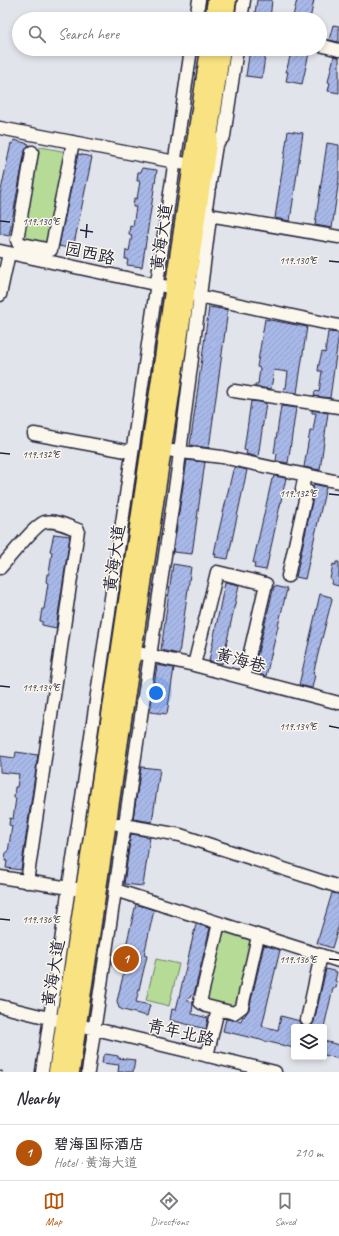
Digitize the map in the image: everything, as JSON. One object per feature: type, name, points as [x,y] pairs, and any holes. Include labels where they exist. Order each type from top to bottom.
[{"type":"main road","points":[[214,12],[216,0]]},
{"type":"main road","points":[[226,12],[228,0]]},
{"type":"main road","name":"黄海大道","points":[[57,1072],[64,1021],[77,890],[186,292],[191,165],[208,56]]},
{"type":"main road","name":"黄海大道","points":[[71,1072],[64,1021],[108,823],[221,56]]},
{"type":"street","points":[[197,12],[199,0]]},
{"type":"street","points":[[242,12],[244,0]]},
{"type":"street","points":[[327,47],[339,50]]},
{"type":"street","points":[[0,877],[77,890],[132,452],[191,56]]},
{"type":"street","points":[[88,1072],[180,452],[186,292],[209,215],[206,207],[216,145],[224,136],[236,56]]},
{"type":"street","points":[[0,128],[191,165]]},
{"type":"street","points":[[32,152],[17,240],[18,243],[51,250],[73,142]]},
{"type":"street","points":[[209,215],[339,237]]},
{"type":"street","points":[[0,296],[5,252]]},
{"type":"street","name":"园西路","points":[[5,252],[157,284],[186,292],[339,326]]},
{"type":"street","points":[[234,391],[339,407]]},
{"type":"street","points":[[34,434],[132,452]]},
{"type":"street","points":[[163,449],[222,457],[339,482]]},
{"type":"street","points":[[288,576],[307,490],[302,490],[305,475]]},
{"type":"street","points":[[0,568],[39,524],[50,522],[60,523],[78,530],[27,882]]},
{"type":"street","points":[[194,665],[217,572],[266,584],[244,678]]},
{"type":"street","name":"黄海巷","points":[[134,652],[194,665],[339,703]]},
{"type":"street","points":[[108,823],[180,835],[339,887]]},
{"type":"street","points":[[115,890],[339,961]]},
{"type":"street","points":[[219,923],[200,1002],[218,1009],[234,1013],[242,1007],[258,936]]},
{"type":"street","points":[[307,1020],[321,956]]},
{"type":"street","name":"青年北路","points":[[0,1006],[275,1072]]},
{"type":"street","points":[[207,1056],[218,1009]]},
{"type":"street","points":[[42,1072],[64,1021]]},
{"type":"path","points":[[0,1071],[4,1072]]},
{"type":"green space","points":[[41,147],[67,152],[49,244],[22,239],[37,150]]},
{"type":"green space","points":[[220,929],[253,940],[237,1005],[233,1008],[205,1002]]},
{"type":"green space","points":[[156,959],[179,964],[169,1006],[146,1000]]},
{"type":"building","points":[[257,0],[272,0],[271,12],[255,12]]},
{"type":"building","points":[[297,0],[314,0],[311,12],[294,12]]},
{"type":"building","points":[[333,25],[339,26],[339,42],[329,40]]},
{"type":"building","points":[[249,56],[265,56],[262,78],[246,76]]},
{"type":"building","points":[[290,56],[308,56],[302,84],[286,81],[288,72],[286,72]]},
{"type":"building","points":[[334,56],[339,57],[339,93],[328,91],[330,83],[328,82]]},
{"type":"building","points":[[288,131],[303,133],[290,221],[275,218]]},
{"type":"building","points":[[14,140],[29,144],[25,151],[9,236],[0,234],[0,195],[11,143],[13,144]]},
{"type":"building","points":[[327,143],[339,145],[339,179],[332,228],[315,225]]},
{"type":"building","points":[[78,154],[92,157],[73,249],[59,246]]},
{"type":"building","points":[[142,168],[157,170],[142,267],[127,265],[128,259],[125,259],[126,250],[129,251],[132,235],[129,234],[130,225],[133,226],[136,207],[133,207],[134,198],[137,199],[140,181],[137,181],[138,172],[141,172]]},
{"type":"building","points":[[209,307],[228,310],[209,448],[190,445]]},
{"type":"building","points":[[265,319],[307,327],[297,393],[283,391],[284,388],[286,388],[288,372],[274,370],[271,389],[255,387],[255,384],[258,384],[260,368],[257,367]]},
{"type":"building","points":[[328,332],[339,333],[330,398],[314,396],[315,391],[319,392],[322,371],[318,371],[319,364],[322,352],[325,353]]},
{"type":"building","points":[[251,401],[266,403],[258,457],[246,454],[247,451],[244,450]]},
{"type":"building","points":[[281,406],[296,408],[288,463],[276,461],[277,454],[274,453]]},
{"type":"building","points":[[312,410],[328,413],[320,470],[304,467],[310,431],[313,431],[316,413],[312,413]]},
{"type":"building","points":[[187,460],[205,462],[192,554],[173,552]]},
{"type":"building","points":[[235,467],[247,470],[228,559],[215,557],[216,554],[214,554],[233,470]]},
{"type":"building","points":[[274,476],[286,478],[266,570],[254,568],[255,563],[253,563],[272,479]]},
{"type":"building","points":[[313,484],[326,487],[305,579],[296,577],[314,493]]},
{"type":"building","points":[[54,534],[70,536],[56,628],[42,625],[42,621],[40,621],[42,609],[44,609],[48,583],[46,582],[47,574],[49,574],[52,552],[50,551]]},
{"type":"building","points":[[336,562],[339,562],[339,586],[331,584],[332,580],[330,579],[333,564],[336,565]]},
{"type":"building","points":[[173,564],[191,567],[179,654],[161,650]]},
{"type":"building","points":[[225,582],[239,585],[222,664],[209,661]]},
{"type":"building","points":[[274,586],[287,589],[266,676],[253,673]]},
{"type":"building","points":[[320,594],[331,597],[332,599],[313,674],[315,675],[312,688],[299,685]]},
{"type":"building","points":[[157,665],[174,668],[167,714],[150,712]]},
{"type":"building","points":[[16,752],[38,755],[21,870],[6,868],[7,861],[5,861],[12,826],[9,825],[10,818],[13,819],[16,798],[14,798],[15,787],[17,787],[19,774],[0,772],[0,756],[15,758]]},
{"type":"building","points":[[141,767],[160,769],[152,822],[133,819]]},
{"type":"building","points":[[131,834],[150,837],[143,886],[124,884]]},
{"type":"building","points":[[332,893],[339,894],[339,925],[332,948],[317,943]]},
{"type":"building","points":[[136,904],[154,910],[144,955],[147,956],[136,1002],[150,1005],[147,1016],[119,1008],[117,1001],[129,951],[125,950]]},
{"type":"building","points":[[196,924],[210,928],[194,994],[186,1000],[193,1002],[192,1014],[208,1018],[206,1029],[170,1020],[172,1009],[176,1010]]},
{"type":"building","points":[[264,945],[280,950],[262,1026],[278,1030],[281,1016],[300,1021],[302,1024],[291,1024],[291,1047],[223,1031],[226,1019],[241,1021],[249,1009]]},
{"type":"building","points":[[326,969],[337,972],[335,981],[337,982],[336,988],[333,988],[325,1024],[312,1024]]},
{"type":"building","points":[[327,1042],[339,1045],[339,1059],[327,1056]]},
{"type":"building","points":[[106,1054],[118,1056],[118,1058],[135,1060],[133,1072],[118,1072],[119,1065],[102,1063],[103,1056]]},
{"type":"place","name":"碧海国际酒店","points":[[126,959]]}]
